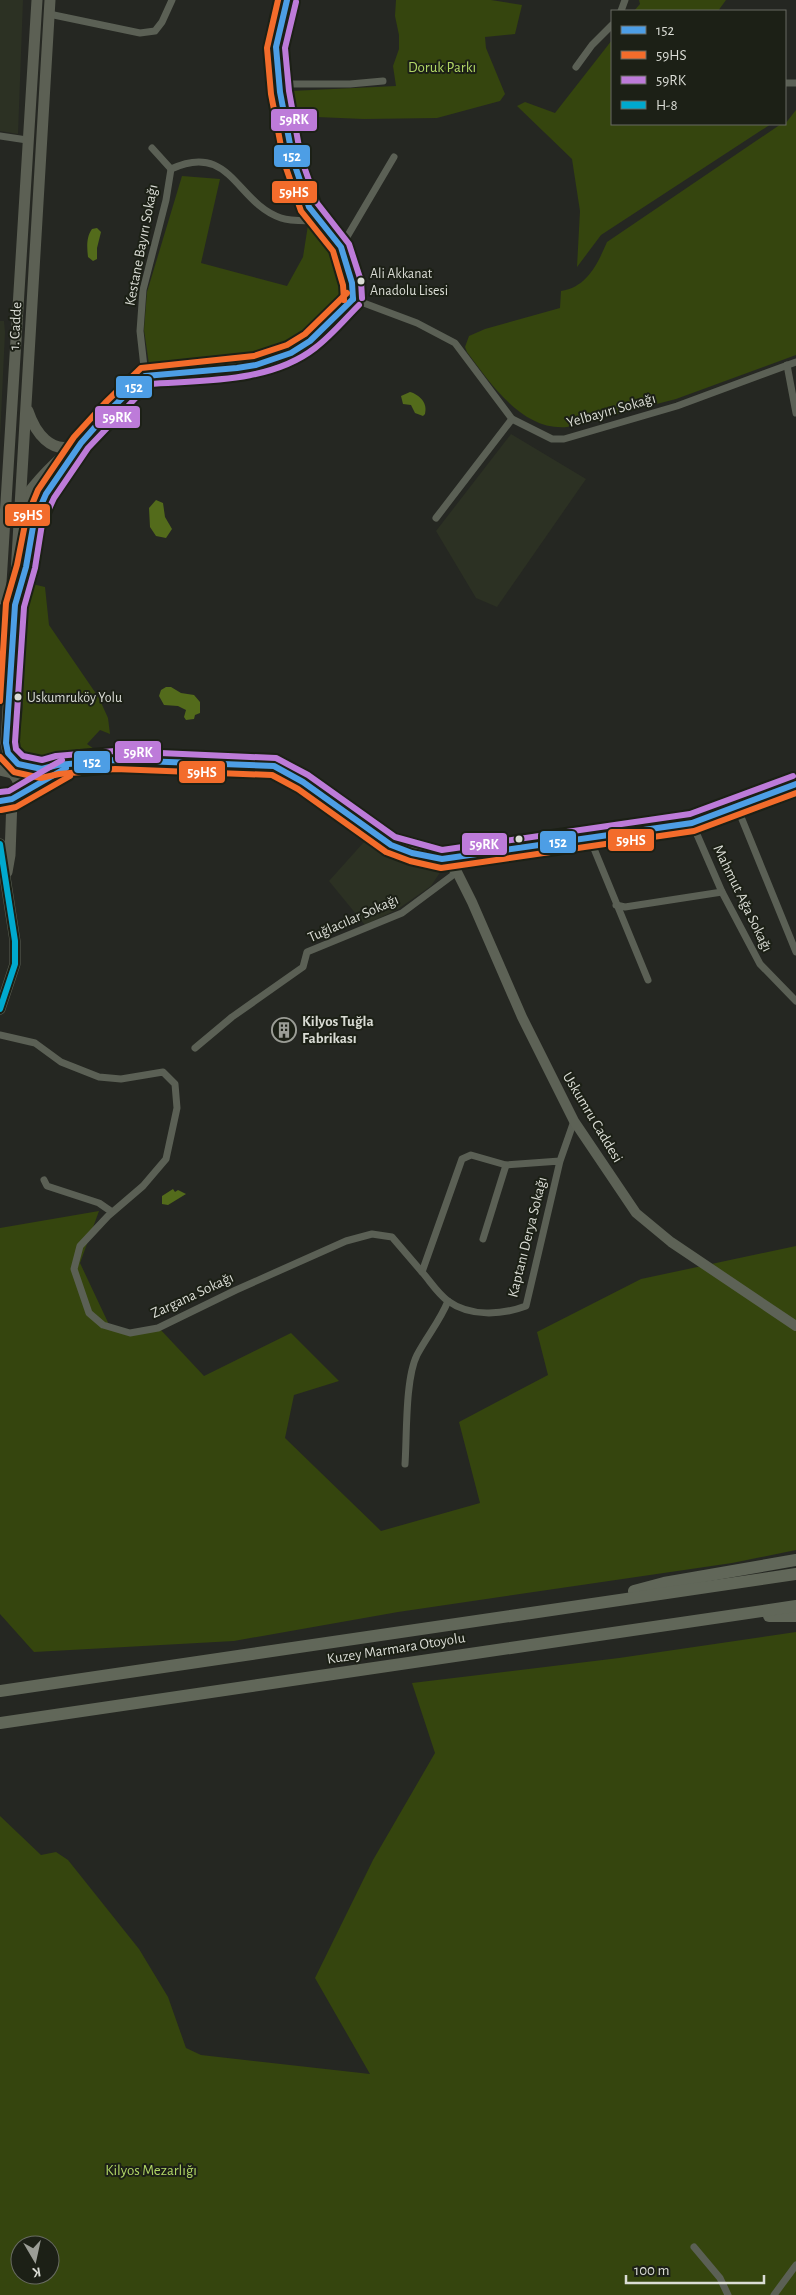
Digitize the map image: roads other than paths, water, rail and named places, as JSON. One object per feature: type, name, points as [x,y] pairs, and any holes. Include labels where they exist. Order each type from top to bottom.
[{"type":"highway","points":[[590,1604],[664,1583],[796,1560]]},
{"type":"highway","name":"Kuzey Marmara Otoyolu","points":[[0,1691],[796,1574]]},
{"type":"highway","name":"Kuzey Marmara Otoyolu","points":[[0,1723],[796,1606]]},
{"type":"highway","points":[[734,1615],[796,1616]]},
{"type":"main road","name":"1. Cadde","points":[[0,599],[37,0]]},
{"type":"main road","name":"1. Cadde","points":[[6,874],[10,855],[14,797],[19,785],[6,744],[50,0]]},
{"type":"main road","points":[[15,605],[26,567],[34,521],[46,494],[81,443],[111,409],[145,376],[237,368],[256,365],[291,353],[310,341],[353,299],[352,283],[340,247],[309,207],[293,160],[279,84],[276,47],[287,0]]},
{"type":"main road","points":[[26,405],[37,431],[45,440],[57,448],[66,449],[81,443]]},
{"type":"main road","points":[[4,528],[33,486],[57,462],[81,443]]},
{"type":"main road","points":[[8,753],[18,764],[42,769]]},
{"type":"main road","points":[[0,770],[14,774],[115,760],[274,766],[293,774],[385,842],[408,852],[442,859],[692,823],[796,784]]},
{"type":"main road","points":[[0,801],[14,797],[71,765]]},
{"type":"main road","points":[[0,844],[15,941],[15,964],[0,1009]]},
{"type":"main road","name":"Uskumru Caddesi","points":[[442,859],[456,872],[539,1054],[574,1121],[636,1213],[671,1242],[796,1326]]},
{"type":"street","points":[[49,14],[140,33],[155,31],[162,22],[172,0]]},
{"type":"street","points":[[576,67],[592,45],[611,26]]},
{"type":"street","points":[[279,84],[350,84],[383,80]]},
{"type":"street","points":[[0,136],[28,140]]},
{"type":"street","points":[[152,148],[171,169]]},
{"type":"street","points":[[340,247],[394,157]]},
{"type":"street","name":"Kestane Bayırı Sokağı","points":[[145,376],[140,331],[143,290],[166,200],[171,169],[186,162],[200,160],[216,165],[229,174],[263,207],[281,218],[320,221]]},
{"type":"street","name":"Yelbayırı Sokağı","points":[[353,299],[417,323],[455,343],[512,419],[552,440],[564,439],[677,406],[796,362]]},
{"type":"street","points":[[787,365],[796,413]]},
{"type":"street","points":[[436,518],[512,419]]},
{"type":"street","name":"Mahmut Ağa Sokağı","points":[[737,807],[796,952]]},
{"type":"street","name":"Mahmut Ağa Sokağı","points":[[692,823],[722,892],[760,964],[796,1001]]},
{"type":"street","points":[[590,839],[648,980]]},
{"type":"street","name":"Tuğlacılar Sokağı","points":[[195,1048],[255,1000],[303,967],[307,952],[402,913],[456,872]]},
{"type":"street","points":[[616,905],[624,907],[722,892]]},
{"type":"street","name":"Zargana Sokağı","points":[[0,1035],[36,1043],[61,1062],[99,1077],[121,1079],[163,1072],[175,1084],[177,1108],[166,1159],[143,1186],[112,1212],[80,1246],[74,1269],[89,1313],[102,1325],[130,1333],[158,1328],[333,1247],[372,1234],[392,1237],[422,1272]]},
{"type":"street","name":"Kaptanı Derya Sokağı","points":[[560,1161],[506,1165],[471,1156],[462,1159],[422,1272],[448,1301],[474,1312],[509,1313],[526,1306],[560,1161],[574,1121]]},
{"type":"street","points":[[484,1239],[506,1165]]},
{"type":"street","points":[[44,1180],[52,1189],[98,1203],[112,1212]]},
{"type":"street","points":[[405,1464],[411,1373],[417,1356],[439,1322],[448,1301]]},
{"type":"street","points":[[694,2247],[720,2278],[728,2295]]},
{"type":"street","points":[[774,2295],[796,2265]]},
{"type":"place","name":"Ali Akkanat Anadolu Lisesi","points":[[361,281]]},
{"type":"place","name":"Uskumruköy Yolu","points":[[18,697]]},
{"type":"place","name":"Kilyos Tuğla Fabrikası","points":[[284,1030]]},
{"type":"park label","name":"Doruk Parkı","points":[[442,67]]},
{"type":"park label","name":"Kilyos Mezarlığı","points":[[151,2170]]}]
